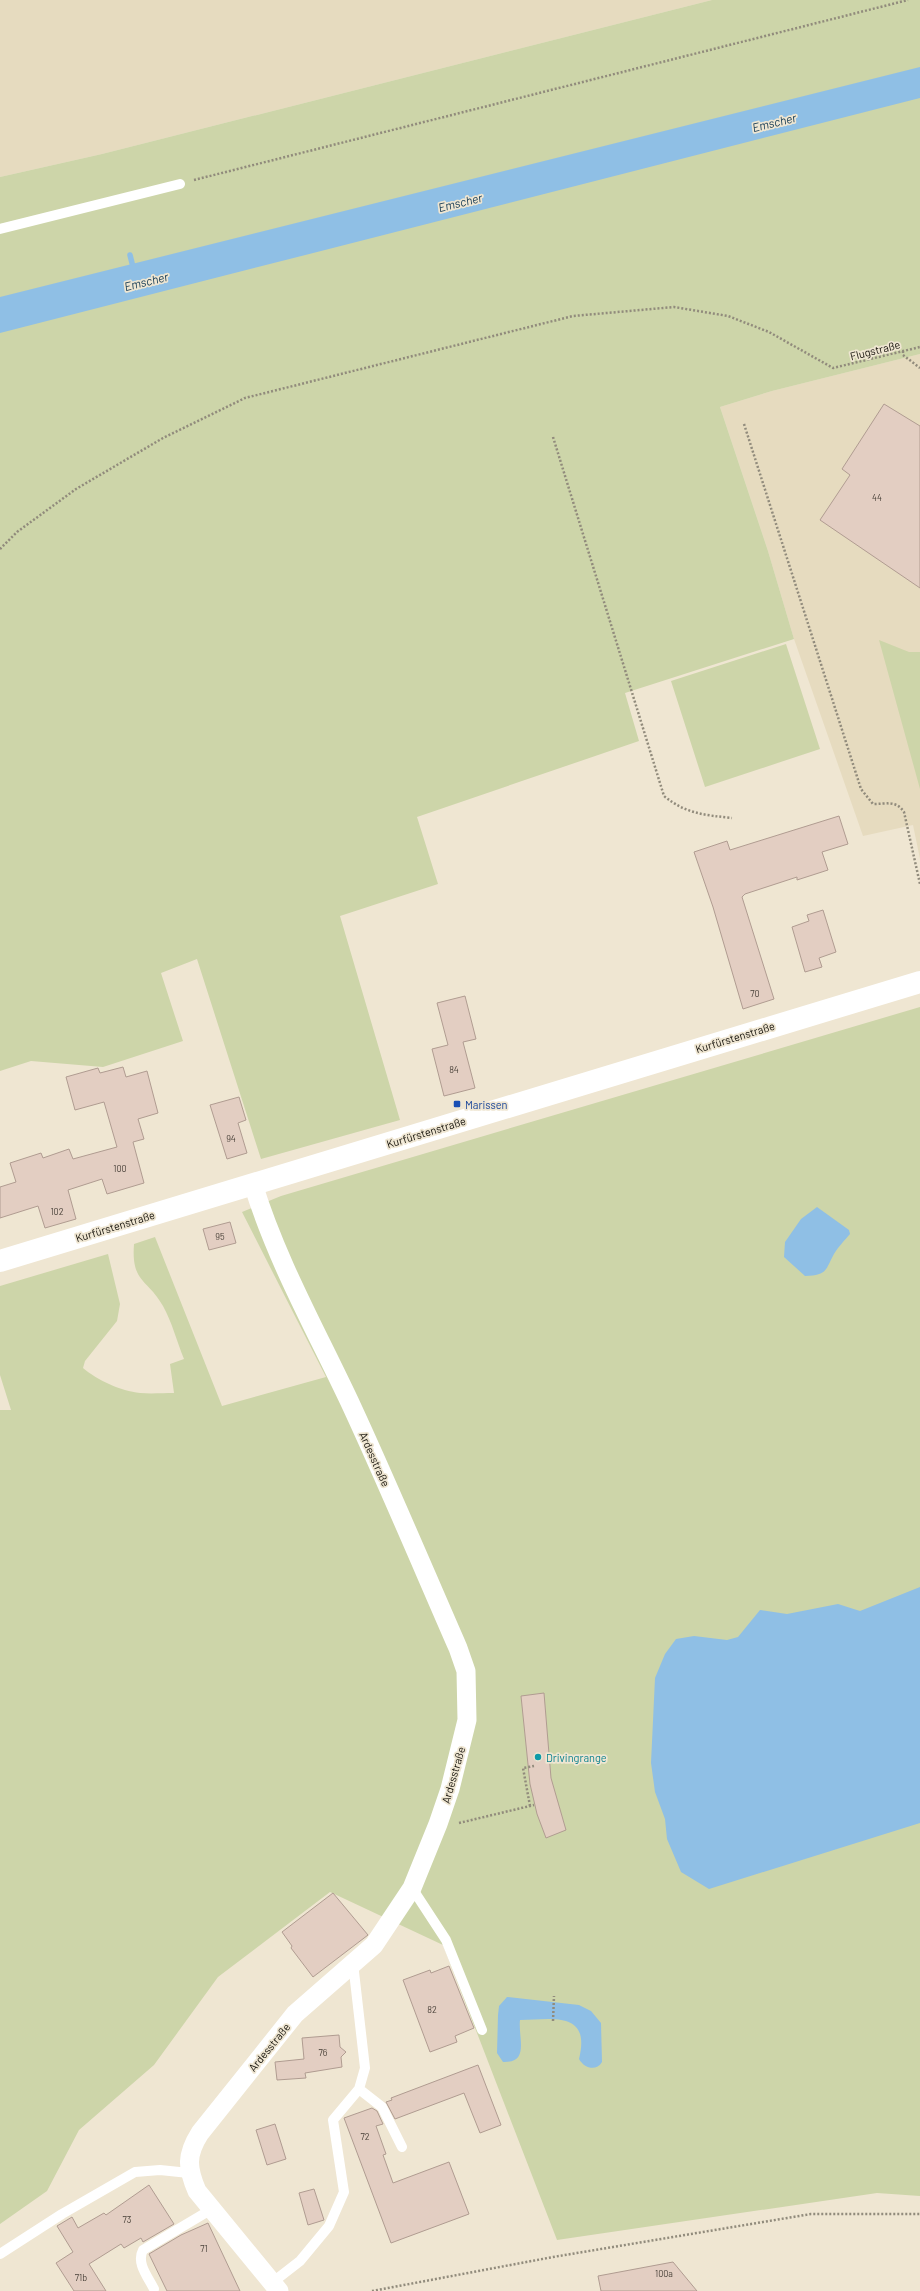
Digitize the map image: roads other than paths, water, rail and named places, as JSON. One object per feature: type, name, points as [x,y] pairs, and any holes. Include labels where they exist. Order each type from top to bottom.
[{"type":"main road","name":"Kurfürstenstraße","points":[[0,1261],[920,982]]},
{"type":"street","name":"Ardesstraße","points":[[253,1184],[263,1218],[279,1255],[353,1408],[458,1648],[466,1671],[467,1720],[450,1789],[438,1824],[412,1888],[374,1945],[295,2014],[192,2145],[189,2158],[190,2173],[197,2191],[276,2287]]},
{"type":"lane","points":[[0,229],[180,184]]},
{"type":"lane","points":[[412,1888],[446,1940],[482,2030]]},
{"type":"lane","points":[[276,2287],[329,2226],[344,2192],[333,2120],[359,2089],[366,2068],[353,1963]]},
{"type":"lane","points":[[359,2089],[382,2107],[402,2147]]},
{"type":"lane","points":[[0,2254],[62,2214],[134,2172],[160,2170],[190,2173]]},
{"type":"lane","points":[[154,2289],[140,2262],[140,2256],[143,2250],[212,2209]]},
{"type":"water","name":"Emscher","points":[[920,67],[920,98],[0,333],[0,297]]},
{"type":"water","points":[[817,1207],[849,1230],[850,1234],[836,1251],[824,1271],[818,1275],[805,1276],[784,1257],[785,1242],[801,1219]]},
{"type":"water","points":[[920,1587],[920,1823],[709,1889],[681,1872],[667,1839],[665,1819],[655,1792],[651,1763],[655,1678],[665,1654],[676,1639],[694,1636],[727,1640],[738,1637],[760,1610],[787,1614],[838,1604],[860,1611]]},
{"type":"water","points":[[507,1997],[579,2005],[591,2011],[601,2023],[602,2062],[597,2067],[593,2068],[584,2065],[579,2059],[581,2044],[579,2033],[574,2025],[566,2021],[545,2019],[520,2020],[520,2054],[517,2058],[511,2061],[503,2062],[497,2053],[498,2015],[499,2006]]},
{"type":"waterway","name":"Emscher","points":[[130,255],[134,271]]},
{"type":"place","name":"Marissen","points":[[457,1104]]},
{"type":"place","name":"Drivingrange","points":[[538,1757]]}]
